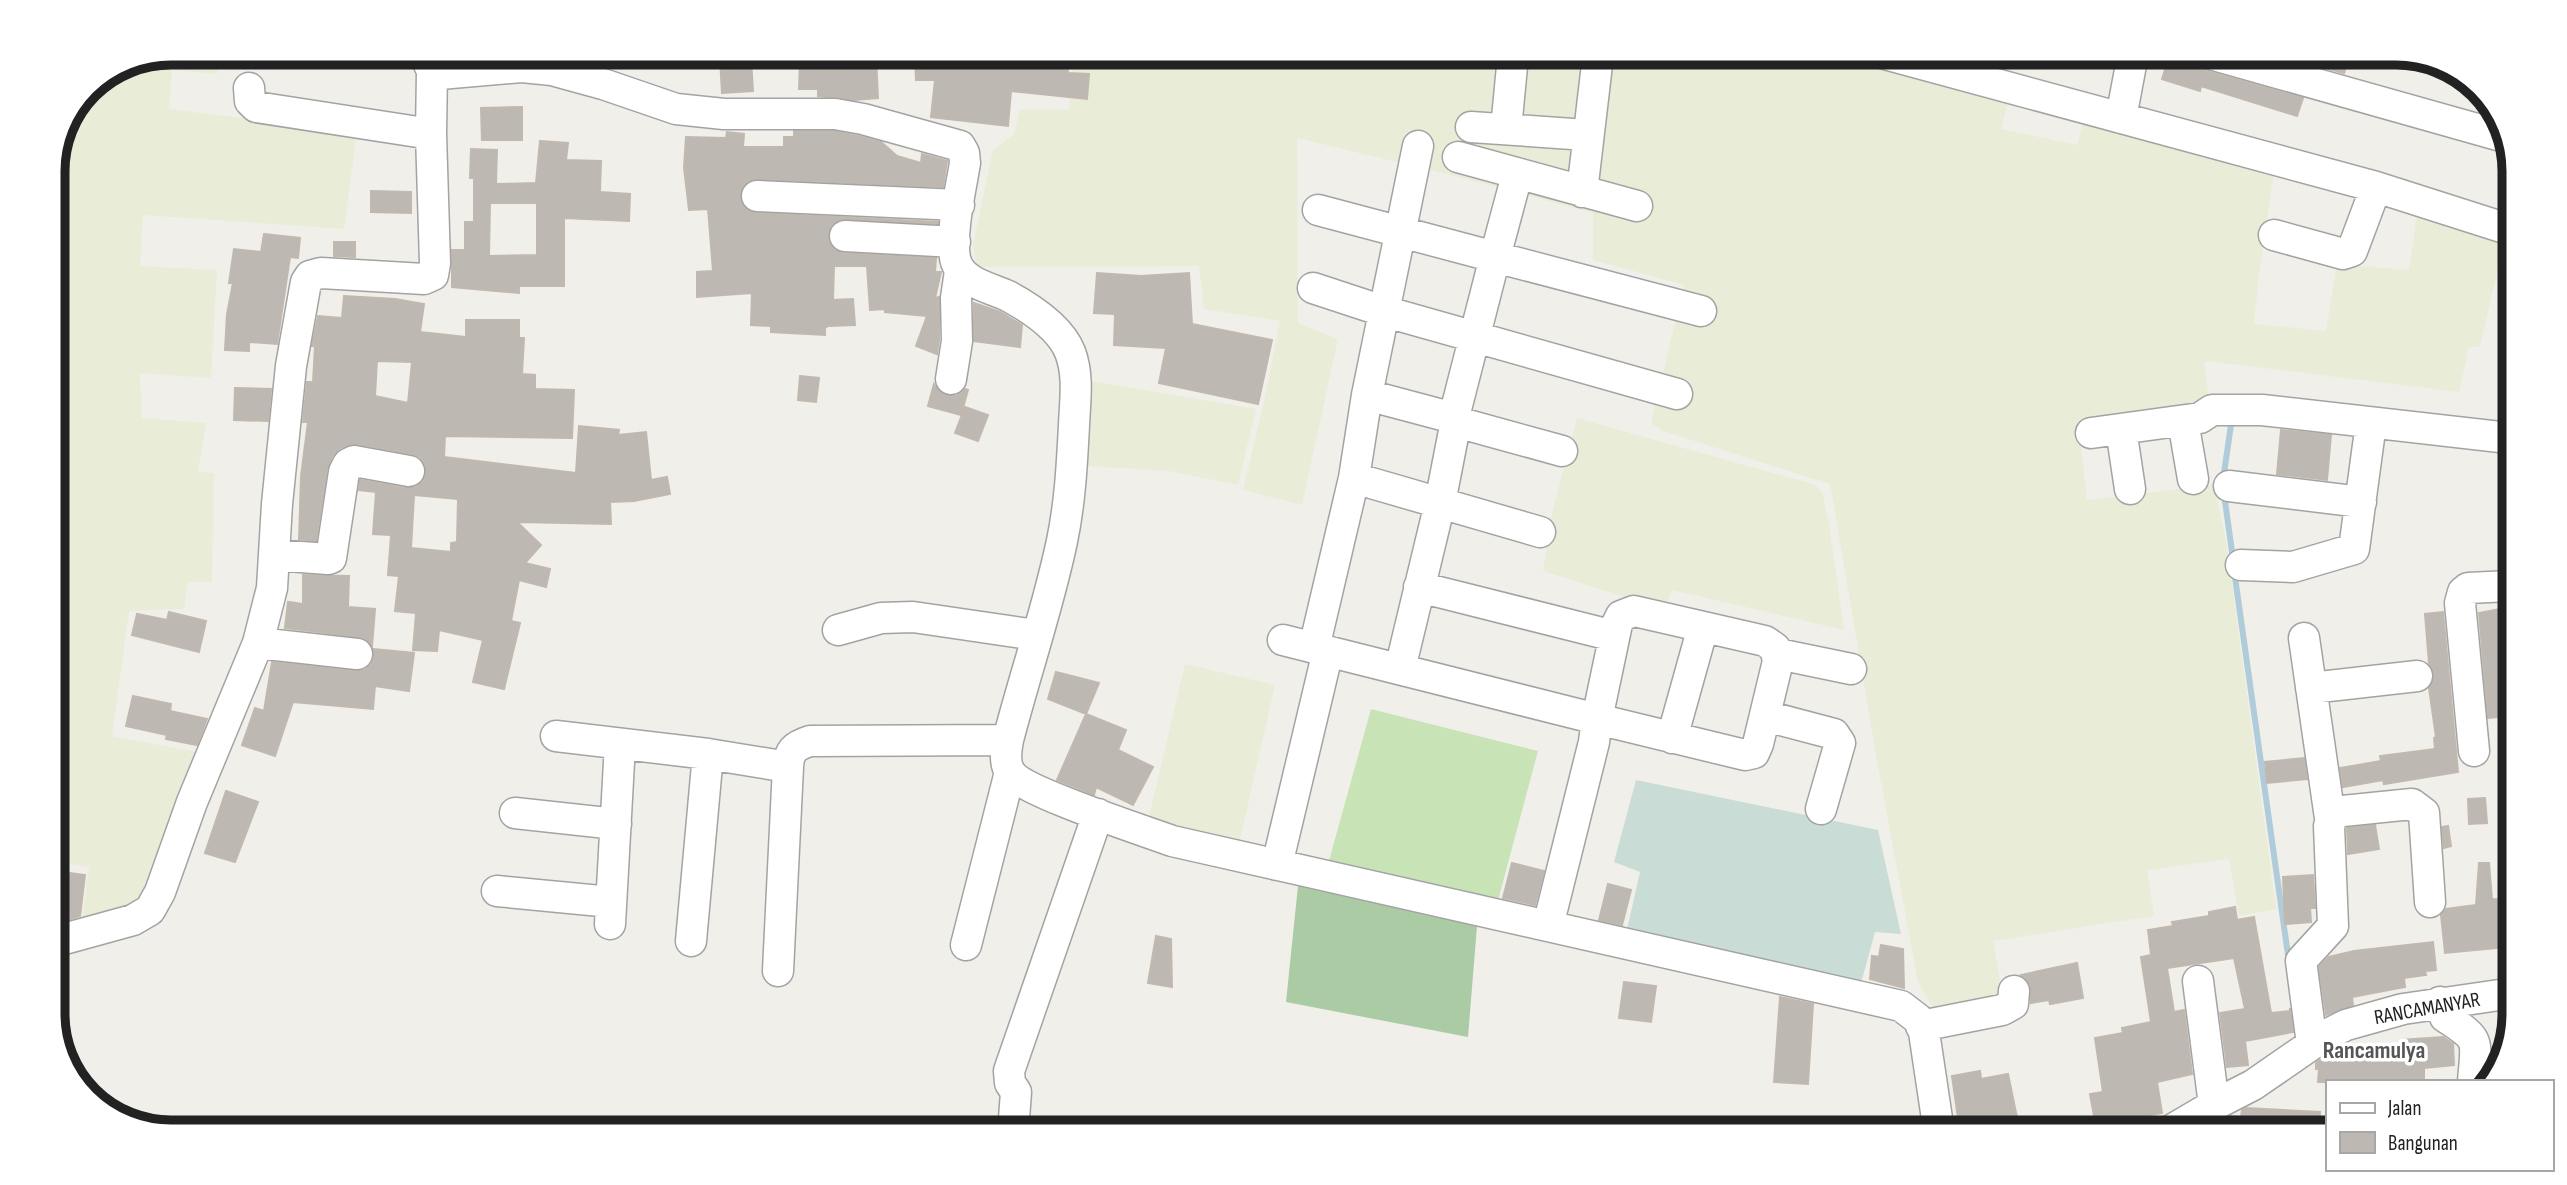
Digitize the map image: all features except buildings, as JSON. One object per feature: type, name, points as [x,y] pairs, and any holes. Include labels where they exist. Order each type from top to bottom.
[{"type":"street","points":[[1506,129],[1512,65]]},
{"type":"street","points":[[1582,192],[1597,65]]},
{"type":"street","points":[[1926,65],[2376,187],[2502,227]]},
{"type":"street","points":[[2121,118],[2131,65]]},
{"type":"street","points":[[2250,65],[2496,135]]},
{"type":"street","points":[[430,66],[440,74],[522,67],[593,70],[676,109],[724,114],[835,114],[863,118],[920,136],[955,143],[964,153],[965,163],[959,205],[957,341],[951,379]]},
{"type":"street","points":[[65,939],[133,920],[150,910],[160,892],[192,802],[258,643],[272,588],[291,366],[306,282],[310,276],[321,272],[424,279],[433,275],[435,262],[430,66]]},
{"type":"street","points":[[249,88],[250,101],[256,107],[431,134]]},
{"type":"street","points":[[1471,127],[1587,135]]},
{"type":"street","points":[[1277,865],[1354,478],[1383,311],[1418,146]]},
{"type":"street","points":[[1458,157],[1636,206]]},
{"type":"street","points":[[1399,669],[1440,503],[1454,431],[1453,421],[1517,175]]},
{"type":"street","points":[[2274,235],[2343,254],[2352,251],[2376,187]]},
{"type":"street","points":[[757,196],[959,205]]},
{"type":"street","points":[[1318,210],[1701,311]]},
{"type":"street","points":[[845,236],[957,257],[973,281],[1009,297],[1053,327],[1065,341],[1071,354],[1075,379],[1071,481],[1062,541],[1007,740],[1006,759],[1010,772],[1021,783],[1172,841],[1901,1006],[1918,1019],[1921,1026],[1938,1120]]},
{"type":"street","points":[[1313,288],[1383,311],[1677,394]]},
{"type":"street","points":[[1367,395],[1562,451]]},
{"type":"street","points":[[2091,433],[2200,418],[2212,410],[2223,409],[2262,410],[2371,423],[2502,432]]},
{"type":"street","points":[[2183,421],[2193,478]]},
{"type":"street","points":[[2241,565],[2293,567],[2354,549],[2371,423]]},
{"type":"street","points":[[2121,429],[2130,489]]},
{"type":"street","points":[[274,555],[331,558],[344,472],[348,464],[354,461],[409,471]]},
{"type":"street","points":[[1354,478],[1540,532]]},
{"type":"street","points":[[2229,486],[2361,502]]},
{"type":"street","points":[[2474,751],[2460,603],[2468,588],[2502,586]]},
{"type":"street","points":[[1419,587],[1614,636]]},
{"type":"street","points":[[1283,640],[1321,649],[1399,669],[1597,719],[1672,738],[1745,755],[1754,753],[1766,716],[1778,654],[1775,648],[1765,641],[1634,611],[1621,616],[1614,636],[1597,719],[1594,742],[1548,926]]},
{"type":"street","points":[[838,630],[881,618],[913,617],[1036,635]]},
{"type":"street","points":[[1672,738],[1703,627]]},
{"type":"street","points":[[2304,638],[2330,818],[2333,926],[2301,961],[2312,1044]]},
{"type":"street","points":[[258,643],[357,654]]},
{"type":"street","points":[[1778,654],[1851,669]]},
{"type":"street","points":[[2311,688],[2417,676]]},
{"type":"street","points":[[1766,716],[1834,734],[1840,743],[1821,809]]},
{"type":"street","points":[[556,736],[708,754],[788,767]]},
{"type":"street","points":[[778,971],[789,754],[797,745],[810,741],[1007,740]]},
{"type":"street","points":[[497,891],[611,913],[620,744]]},
{"type":"street","points":[[691,941],[708,754]]},
{"type":"street","points":[[966,946],[1010,772]]},
{"type":"street","points":[[2330,818],[2333,812],[2412,804],[2419,808],[2424,813],[2430,902]]},
{"type":"street","points":[[515,813],[616,824]]},
{"type":"street","points":[[1014,1120],[1016,1092],[1010,1083],[1009,1071],[1098,814]]},
{"type":"street","points":[[2198,981],[2214,1105]]},
{"type":"street","points":[[1921,1026],[2002,1010],[2013,1004],[2014,991]]},
{"type":"street","name":"RANCAMANYAR","points":[[2188,1120],[2253,1085],[2312,1044],[2346,1025],[2403,1009],[2499,995]]},
{"type":"street","points":[[2440,1002],[2445,1017],[2470,1033],[2474,1041],[2473,1080]]},
{"type":"green space","points":[[218,65],[217,74],[172,70],[169,109],[357,132],[344,229],[143,215],[140,266],[217,270],[211,378],[140,373],[142,418],[206,423],[198,471],[214,474],[212,582],[188,582],[184,609],[129,611],[112,736],[202,753],[145,903],[82,920],[89,867],[65,863],[67,150],[73,130],[83,112],[96,96],[112,83],[130,73],[150,67]]},
{"type":"green space","points":[[1073,65],[1900,65],[2010,95],[2001,129],[2077,145],[2085,116],[2275,166],[2254,324],[2326,331],[2337,264],[2409,270],[2418,208],[2502,232],[2502,251],[2480,347],[2469,347],[2459,392],[2207,361],[2204,363],[2210,405],[2079,428],[2087,500],[2214,485],[2227,546],[2276,909],[2239,916],[2229,859],[2147,870],[2154,916],[1993,941],[2004,1002],[1940,1013],[1931,1005],[1918,982],[1830,484],[1663,431],[1651,423],[1684,285],[1593,260],[1593,213],[1297,138],[1298,323],[1338,339],[1302,505],[1243,490],[1280,321],[1204,309],[1199,266],[976,267],[973,245],[993,150],[1014,134],[1020,109],[1069,110]]},
{"type":"green space","points":[[1091,381],[1256,409],[1238,485],[1168,471],[1088,466]]},
{"type":"green space","points":[[1577,418],[1816,485],[1823,495],[1829,524],[1844,630],[1672,590],[1665,610],[1543,571],[1552,513]]},
{"type":"green space","points":[[1185,664],[1275,685],[1239,844],[1148,821]]},
{"type":"green space","points":[[1371,709],[1538,751],[1496,908],[1327,868]]},
{"type":"green space","points":[[1298,886],[1477,926],[1468,1037],[1286,1002]]},
{"type":"shaded area","points":[[1636,780],[1878,830],[1901,934],[1875,932],[1860,987],[1626,934],[1640,872],[1614,862]]},
{"type":"waterway","points":[[2223,480],[2232,418]]},
{"type":"waterway","points":[[2224,494],[2233,559]]},
{"type":"waterway","points":[[2234,570],[2289,962]]},
{"type":"district","name":"Rancamulya","points":[[2374,1050]]}]
